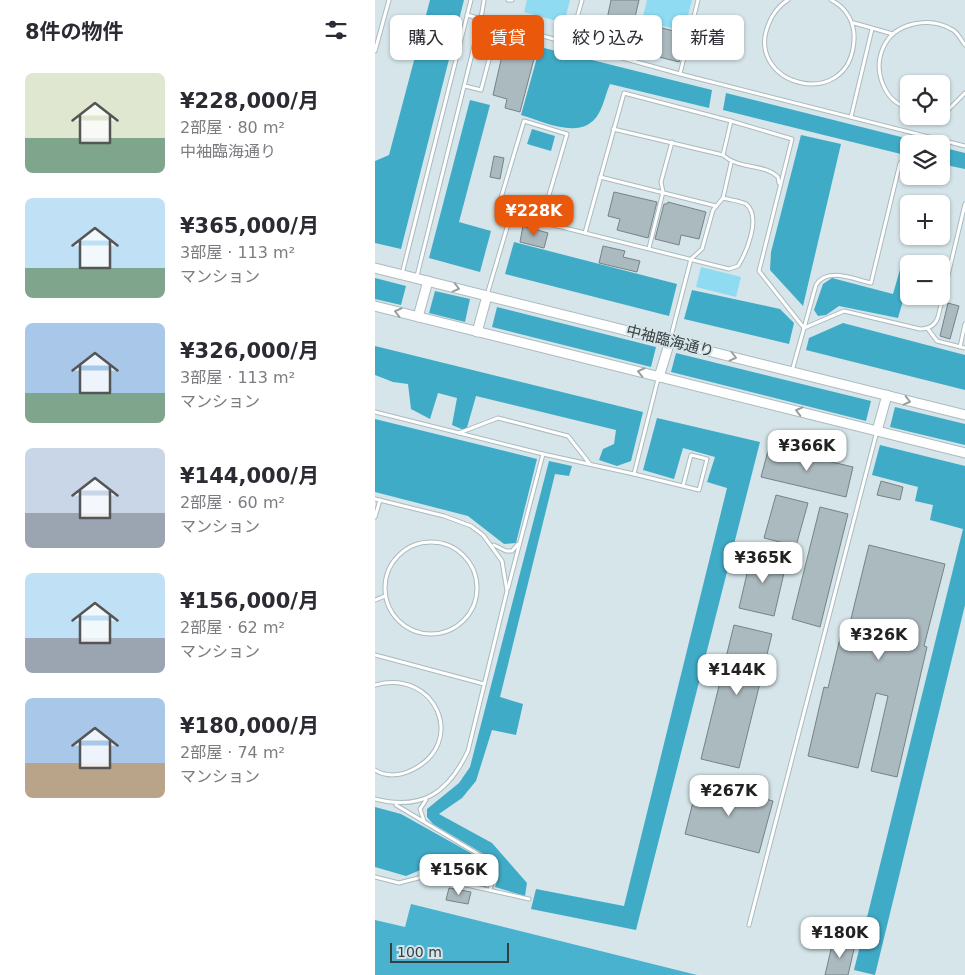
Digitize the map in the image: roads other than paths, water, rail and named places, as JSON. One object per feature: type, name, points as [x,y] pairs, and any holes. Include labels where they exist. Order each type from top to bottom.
[{"type":"street","name":"中袖臨海通り","points":[[375,268],[965,415]]},
{"type":"street","points":[[418,317],[428,281]]},
{"type":"street","points":[[477,332],[487,296]]},
{"type":"street","points":[[375,306],[965,453]]},
{"type":"street","points":[[659,377],[670,341]]},
{"type":"street","points":[[877,431],[887,395]]},
{"type":"lane","points":[[375,51],[389,0]]},
{"type":"lane","points":[[402,275],[471,0]]},
{"type":"lane","points":[[482,15],[484,0]]},
{"type":"lane","points":[[578,15],[582,0]]},
{"type":"lane","points":[[679,74],[698,0]]},
{"type":"lane","points":[[788,0],[772,16],[765,33],[767,55],[777,71],[791,81],[811,86],[828,82],[840,73],[849,60],[854,42],[853,23]]},
{"type":"lane","points":[[831,0],[837,3],[853,23],[893,34]]},
{"type":"lane","points":[[467,15],[472,16]]},
{"type":"lane","points":[[900,106],[884,90],[879,69],[883,48],[893,34],[910,24],[933,22],[954,31],[965,45]]},
{"type":"lane","points":[[851,117],[872,29]]},
{"type":"lane","points":[[417,278],[472,56]]},
{"type":"lane","points":[[465,86],[481,90],[489,60]]},
{"type":"lane","points":[[630,60],[965,146]]},
{"type":"lane","points":[[585,233],[623,93],[792,139],[779,183],[759,271],[804,328]]},
{"type":"lane","points":[[950,108],[965,93]]},
{"type":"lane","points":[[541,222],[567,134],[524,121],[497,211],[511,214],[541,222],[585,233],[649,248],[729,269],[737,266],[743,258],[753,223],[752,212],[745,204],[723,198]]},
{"type":"lane","points":[[723,155],[731,121]]},
{"type":"lane","points":[[613,128],[723,155],[731,162],[772,172],[778,177],[779,183]]},
{"type":"lane","points":[[649,248],[663,192],[661,182],[672,142]]},
{"type":"lane","points":[[670,341],[691,259],[702,249],[713,210],[723,198],[731,162]]},
{"type":"lane","points":[[792,372],[815,285],[820,278],[829,274],[871,283],[900,163]]},
{"type":"lane","points":[[600,177],[717,206]]},
{"type":"lane","points":[[804,328],[844,311],[920,330],[928,329],[938,320],[965,204]]},
{"type":"lane","points":[[487,296],[511,214]]},
{"type":"lane","points":[[960,347],[965,324]]},
{"type":"lane","points":[[928,329],[937,341],[965,348]]},
{"type":"lane","points":[[634,474],[659,377]]},
{"type":"lane","points":[[375,412],[458,434],[699,490],[707,459],[691,455],[683,486]]},
{"type":"lane","points":[[458,434],[499,418],[568,436],[590,464]]},
{"type":"lane","points":[[749,925],[877,431]]},
{"type":"lane","points":[[375,800],[396,804],[410,804],[429,797],[452,780],[461,766],[468,751],[543,454]]},
{"type":"lane","points":[[375,517],[377,499],[444,516],[471,526],[491,544],[502,561],[507,591]]},
{"type":"lane","points":[[491,544],[506,551],[512,551],[521,539]]},
{"type":"lane","points":[[436,541],[452,546],[468,560],[477,580],[475,604],[467,618],[454,629],[438,634],[423,634],[402,625],[391,614],[385,596],[385,579],[391,564],[401,552],[420,542],[436,541]]},
{"type":"lane","points":[[375,600],[385,596]]},
{"type":"lane","points":[[375,655],[484,684]]},
{"type":"lane","points":[[375,685],[388,682],[405,683],[425,693],[439,715],[441,731],[438,743],[424,764],[403,775],[382,774],[375,770]]},
{"type":"lane","points":[[426,823],[421,816],[420,809],[429,797]]},
{"type":"lane","points":[[396,804],[489,860],[495,874],[490,890]]},
{"type":"lane","points":[[375,877],[399,883],[427,876],[529,899]]}]
